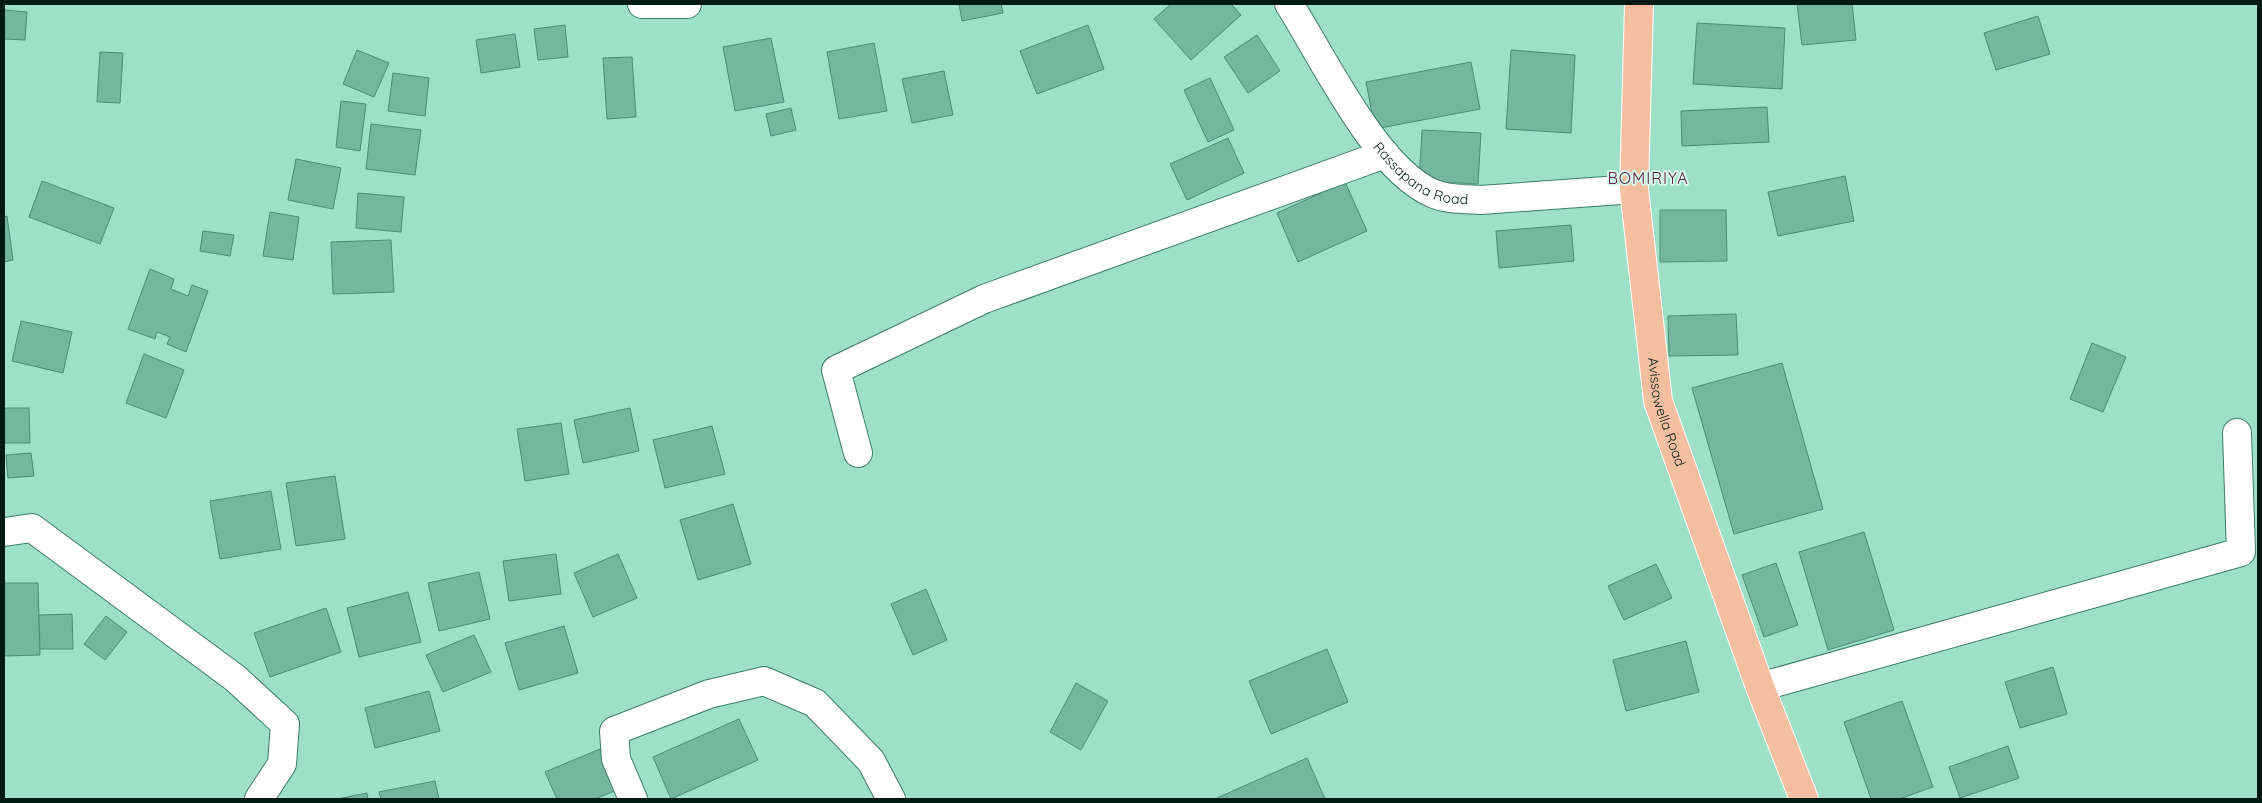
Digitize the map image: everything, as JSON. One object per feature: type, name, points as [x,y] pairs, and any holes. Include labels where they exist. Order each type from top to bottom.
[{"type":"main road","name":"Avissawella Road","points":[[1639,4],[1634,124],[1634,189],[1658,401],[1760,687],[1804,799]]},
{"type":"street","points":[[642,4],[687,4]]},
{"type":"street","name":"Rassapana Road","points":[[1289,4],[1346,100],[1385,154],[1410,180],[1433,194],[1458,199],[1481,200],[1634,189]]},
{"type":"street","points":[[858,453],[836,370],[984,299],[1385,154]]},
{"type":"street","points":[[1760,687],[2241,552],[2238,433]]},
{"type":"street","points":[[4,532],[32,528],[235,678],[285,724],[282,764],[259,799]]},
{"type":"street","points":[[634,799],[616,759],[614,731],[709,694],[764,681],[815,703],[871,761],[891,799]]},
{"type":"building","points":[[959,4],[1001,4],[1003,13],[962,21]]},
{"type":"building","points":[[1171,4],[1231,4],[1241,15],[1191,60],[1154,19]]},
{"type":"building","points":[[1797,4],[1852,4],[1856,40],[1802,45]]},
{"type":"building","points":[[4,10],[27,12],[25,40],[4,39]]},
{"type":"building","points":[[2038,16],[2050,54],[1996,70],[1984,33]]},
{"type":"building","points":[[1697,23],[1785,28],[1782,89],[1693,84]]},
{"type":"building","points":[[565,25],[568,57],[538,60],[534,29]]},
{"type":"building","points":[[1088,25],[1104,69],[1037,94],[1020,51]]},
{"type":"building","points":[[515,34],[520,67],[481,73],[476,40]]},
{"type":"building","points":[[1257,35],[1280,71],[1248,93],[1224,57]]},
{"type":"building","points":[[771,38],[784,102],[735,111],[723,47]]},
{"type":"building","points":[[874,43],[887,111],[839,119],[827,52]]},
{"type":"building","points":[[357,50],[389,63],[374,97],[343,84]]},
{"type":"building","points":[[1511,50],[1575,55],[1571,133],[1506,129]]},
{"type":"building","points":[[100,52],[123,53],[120,103],[97,102]]},
{"type":"building","points":[[632,57],[636,117],[607,119],[603,58]]},
{"type":"building","points":[[1471,62],[1480,109],[1375,129],[1366,82]]},
{"type":"building","points":[[944,71],[953,115],[912,123],[902,79]]},
{"type":"building","points":[[393,73],[429,78],[425,116],[388,111]]},
{"type":"building","points":[[1210,78],[1234,130],[1208,142],[1184,90]]},
{"type":"building","points":[[341,101],[366,104],[360,151],[336,147]]},
{"type":"building","points":[[1767,107],[1769,142],[1682,146],[1681,111]]},
{"type":"building","points":[[791,108],[796,130],[771,136],[766,114]]},
{"type":"building","points":[[371,124],[421,130],[415,175],[366,169]]},
{"type":"building","points":[[1422,130],[1481,133],[1478,184],[1419,181]]},
{"type":"building","points":[[1228,138],[1244,173],[1187,200],[1170,164]]},
{"type":"building","points":[[296,159],[341,168],[333,209],[288,200]]},
{"type":"building","points":[[1845,176],[1854,221],[1778,236],[1768,192]]},
{"type":"building","points":[[42,181],[114,208],[100,244],[29,217]]},
{"type":"building","points":[[1345,182],[1367,231],[1298,262],[1277,213]]},
{"type":"building","points":[[358,193],[404,197],[401,232],[356,228]]},
{"type":"building","points":[[1660,210],[1726,210],[1727,261],[1660,262]]},
{"type":"building","points":[[270,212],[299,217],[293,260],[263,256]]},
{"type":"building","points":[[7,216],[13,260],[4,262],[4,217]]},
{"type":"building","points":[[1571,225],[1574,261],[1499,268],[1496,231]]},
{"type":"building","points":[[203,231],[234,235],[230,256],[200,251]]},
{"type":"building","points":[[391,240],[394,292],[333,294],[331,242]]},
{"type":"building","points":[[150,269],[174,279],[171,289],[188,296],[192,285],[208,291],[186,352],[167,344],[170,337],[157,332],[155,339],[128,329]]},
{"type":"building","points":[[1736,314],[1738,355],[1669,356],[1668,316]]},
{"type":"building","points":[[21,321],[72,332],[63,373],[12,361]]},
{"type":"building","points":[[2092,343],[2126,357],[2103,412],[2070,399]]},
{"type":"building","points":[[144,354],[184,370],[166,418],[126,403]]},
{"type":"building","points":[[1782,363],[1823,509],[1734,534],[1692,388]]},
{"type":"building","points":[[4,408],[29,408],[30,443],[4,443]]},
{"type":"building","points":[[630,408],[639,451],[583,463],[574,420]]},
{"type":"building","points":[[561,423],[569,474],[525,481],[517,429]]},
{"type":"building","points":[[712,426],[725,474],[665,488],[653,440]]},
{"type":"building","points":[[31,453],[34,476],[8,478],[6,455]]},
{"type":"building","points":[[335,476],[345,539],[296,546],[286,483]]},
{"type":"building","points":[[271,491],[281,549],[220,559],[210,501]]},
{"type":"building","points":[[733,504],[751,564],[698,580],[680,520]]},
{"type":"building","points":[[1864,532],[1894,630],[1828,650],[1799,552]]},
{"type":"building","points":[[556,554],[561,594],[509,601],[503,561]]},
{"type":"building","points":[[618,554],[637,598],[593,617],[574,573]]},
{"type":"building","points":[[1776,563],[1798,625],[1764,637],[1742,575]]},
{"type":"building","points":[[1656,564],[1672,598],[1624,620],[1608,586]]},
{"type":"building","points":[[479,572],[490,619],[439,631],[428,583]]},
{"type":"building","points":[[4,583],[38,583],[40,655],[4,656]]},
{"type":"building","points":[[926,589],[947,640],[913,655],[891,604]]},
{"type":"building","points":[[408,592],[421,642],[359,657],[347,608]]},
{"type":"building","points":[[326,608],[341,652],[270,677],[254,633]]},
{"type":"building","points":[[72,614],[73,649],[40,649],[39,615]]},
{"type":"building","points":[[106,616],[127,632],[105,660],[84,644]]},
{"type":"building","points":[[564,626],[578,673],[519,690],[505,643]]},
{"type":"building","points":[[474,635],[491,672],[443,692],[426,655]]},
{"type":"building","points":[[1686,641],[1699,692],[1626,711],[1613,660]]},
{"type":"building","points":[[1327,649],[1348,702],[1271,734],[1249,681]]},
{"type":"building","points":[[2053,667],[2067,714],[2020,728],[2005,682]]},
{"type":"building","points":[[1076,683],[1108,701],[1081,750],[1050,732]]},
{"type":"building","points":[[429,691],[440,731],[375,748],[365,708]]},
{"type":"building","points":[[1902,701],[1933,787],[1899,799],[1871,799],[1844,722]]},
{"type":"building","points":[[739,719],[758,760],[671,799],[653,757]]},
{"type":"building","points":[[2008,746],[2019,778],[1960,798],[1949,767]]},
{"type":"building","points":[[600,749],[617,790],[595,799],[557,799],[545,772]]},
{"type":"building","points":[[1307,758],[1325,799],[1217,799],[1217,798]]},
{"type":"building","points":[[435,781],[439,799],[381,799],[379,792]]},
{"type":"building","points":[[367,793],[368,799],[337,799]]},
{"type":"district","name":"BOMIRIYA","points":[[1648,178]]}]
